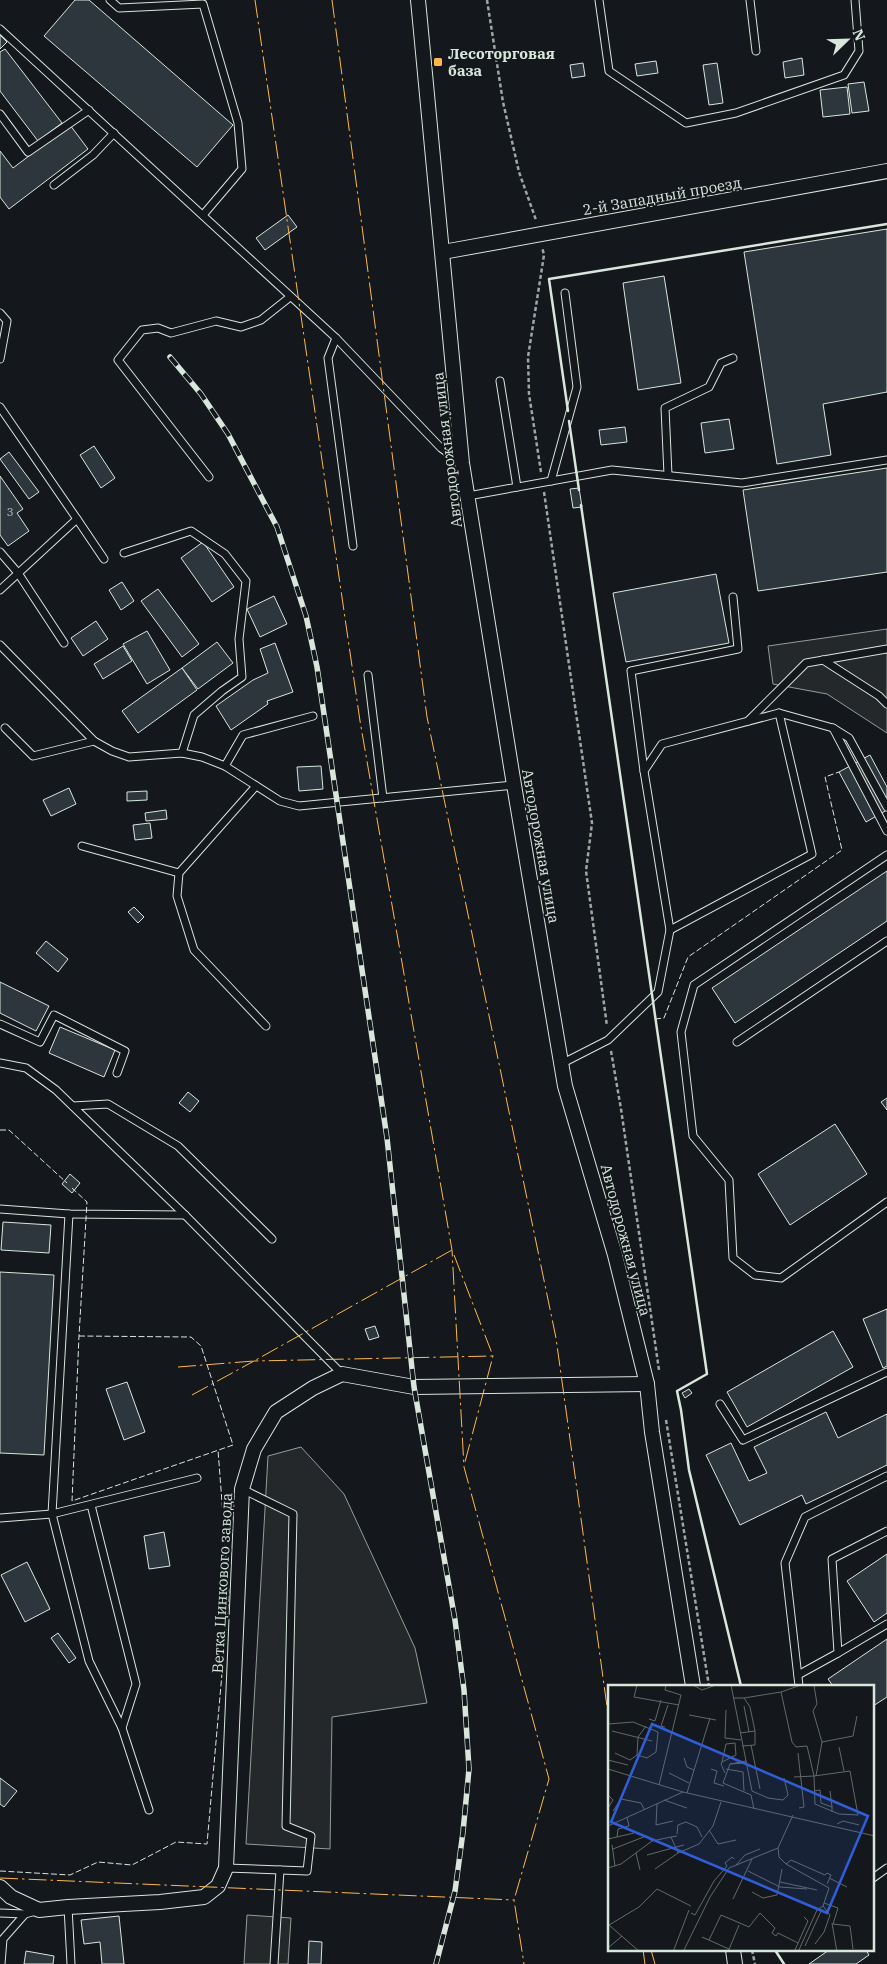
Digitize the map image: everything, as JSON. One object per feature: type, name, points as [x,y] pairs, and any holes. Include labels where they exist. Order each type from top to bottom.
[{"type":"street","name":"Автодорожная улица","points":[[418,0],[462,463],[514,785],[565,1086],[615,1255],[647,1384],[652,1432],[693,1685]]},
{"type":"street","name":"2-й Западный проезд","points":[[443,252],[887,172]]},
{"type":"street","points":[[342,1374],[414,1387],[647,1384]]},
{"type":"street","name":"Ветка Цинкового завода","points":[[32,1912],[68,1907],[160,1902],[204,1897],[218,1886],[226,1868],[242,1489],[254,1449],[276,1412],[313,1388],[342,1374]]},
{"type":"street","points":[[0,1887],[32,1912]]},
{"type":"lane","points":[[110,0],[119,8],[203,4],[238,123],[242,169],[203,215]]},
{"type":"lane","points":[[599,0],[609,71],[686,123],[736,113],[844,75],[859,51],[856,0]]},
{"type":"lane","points":[[750,0],[756,51]]},
{"type":"lane","points":[[0,30],[114,132],[336,338],[441,448],[462,463]]},
{"type":"lane","points":[[0,114],[28,152],[89,110]]},
{"type":"lane","points":[[54,185],[93,155],[114,132]]},
{"type":"lane","points":[[551,481],[577,387],[565,293]]},
{"type":"lane","points":[[209,478],[118,360],[142,330],[158,328],[171,333],[216,321],[241,327],[261,320],[290,296]]},
{"type":"lane","points":[[0,313],[7,321],[0,359]]},
{"type":"lane","points":[[336,338],[328,358],[353,546]]},
{"type":"lane","points":[[668,475],[665,408],[709,387],[721,363],[733,358]]},
{"type":"lane","points":[[500,381],[517,487]]},
{"type":"lane","points":[[0,407],[104,559]]},
{"type":"lane","points":[[468,496],[612,470],[742,483],[887,460]]},
{"type":"lane","points":[[0,590],[77,519]]},
{"type":"lane","points":[[124,553],[191,531],[225,554],[246,581],[239,639],[242,677],[222,690],[194,715],[182,753]]},
{"type":"lane","points":[[0,552],[18,573],[64,643]]},
{"type":"lane","points":[[562,1064],[608,1040],[658,992],[670,930],[644,771],[631,671],[738,649],[733,597]]},
{"type":"lane","points":[[0,645],[94,741],[112,751],[129,757],[182,753],[202,757],[225,766],[280,801],[299,806],[514,785]]},
{"type":"lane","points":[[748,721],[806,663],[887,649]]},
{"type":"lane","points":[[823,660],[879,696],[887,704]]},
{"type":"lane","points":[[368,675],[383,798]]},
{"type":"lane","points":[[670,930],[812,854],[779,713]]},
{"type":"lane","points":[[644,771],[662,744],[779,713],[833,728],[849,738],[887,808]]},
{"type":"lane","points":[[225,766],[243,735],[313,716]]},
{"type":"lane","points":[[5,728],[33,756],[94,741]]},
{"type":"lane","points":[[833,728],[887,831]]},
{"type":"lane","points":[[256,786],[179,872],[177,896],[194,950],[266,1026]]},
{"type":"lane","points":[[82,846],[179,872]]},
{"type":"lane","points":[[887,855],[694,985],[681,1032],[694,1136],[729,1180],[733,1258],[755,1275],[781,1278],[887,1202]]},
{"type":"lane","points":[[737,1042],[887,941]]},
{"type":"lane","points":[[0,1024],[40,1042],[54,1015],[125,1051],[117,1073]]},
{"type":"lane","points":[[0,1063],[26,1068],[56,1090],[185,1215],[342,1374]]},
{"type":"lane","points":[[73,1106],[108,1104],[178,1146],[272,1239]]},
{"type":"lane","points":[[0,1209],[69,1214],[185,1215]]},
{"type":"lane","points":[[69,1214],[52,1514],[89,1661],[122,1728],[149,1810]]},
{"type":"lane","points":[[720,1404],[743,1440],[887,1372]]},
{"type":"lane","points":[[800,1685],[785,1563],[805,1517],[887,1476]]},
{"type":"lane","points":[[0,1518],[52,1514],[197,1478]]},
{"type":"lane","points":[[226,1868],[308,1872],[311,1836],[286,1826],[293,1514],[242,1489]]},
{"type":"lane","points":[[91,1505],[136,1684],[122,1728]]},
{"type":"lane","points":[[838,1653],[832,1559],[887,1531]]},
{"type":"lane","points":[[798,1675],[887,1624]]},
{"type":"lane","points":[[874,1877],[887,1868]]},
{"type":"lane","points":[[274,1964],[280,1870]]},
{"type":"lane","points":[[68,1907],[71,1964]]},
{"type":"lane","points":[[0,1913],[32,1912]]},
{"type":"lane","points":[[1,1964],[3,1939],[32,1912]]},
{"type":"path","points":[[487,0],[503,102],[518,172],[541,235],[544,255],[528,357],[529,394],[592,823],[586,871],[608,1040],[621,1109],[660,1374]]},
{"type":"path","points":[[665,1411],[709,1685]]},
{"type":"shaded area","points":[[887,629],[887,733],[827,694],[773,684],[768,646]]},
{"type":"shaded area","points":[[301,1447],[344,1494],[415,1648],[427,1703],[332,1717],[330,1849],[246,1844],[268,1456]]},
{"type":"shaded area","points":[[247,1915],[291,1918],[288,1964],[244,1964]]},
{"type":"building","points":[[75,0],[89,0],[233,125],[197,167],[44,36]]},
{"type":"building","points":[[0,35],[7,42],[0,49]]},
{"type":"building","points":[[5,49],[62,123],[38,141],[0,91],[0,52]]},
{"type":"building","points":[[802,58],[804,75],[785,78],[783,62]]},
{"type":"building","points":[[656,61],[658,73],[637,76],[635,64]]},
{"type":"building","points":[[583,63],[585,76],[572,78],[570,65]]},
{"type":"building","points":[[717,63],[723,103],[709,105],[703,65]]},
{"type":"building","points":[[864,82],[869,111],[852,113],[848,84]]},
{"type":"building","points":[[847,87],[850,114],[823,117],[820,90]]},
{"type":"building","points":[[70,125],[88,149],[9,209],[0,197],[0,151],[13,168]]},
{"type":"building","points":[[288,215],[297,227],[265,250],[256,238]]},
{"type":"building","points":[[887,229],[887,392],[823,404],[831,455],[777,464],[744,252]]},
{"type":"building","points":[[664,276],[681,383],[638,390],[623,283]]},
{"type":"building","points":[[729,419],[734,449],[705,453],[701,423]]},
{"type":"building","points":[[625,427],[627,442],[601,445],[599,430]]},
{"type":"building","points":[[94,446],[115,478],[101,488],[80,455]]},
{"type":"building","points":[[9,452],[39,492],[29,499],[0,459]]},
{"type":"building","points":[[887,468],[887,572],[758,591],[743,490]]},
{"type":"building","points":[[0,476],[23,509],[17,513],[29,531],[8,546],[0,535]]},
{"type":"building","points":[[579,488],[582,507],[573,508],[570,489]]},
{"type":"building","points":[[203,542],[234,587],[212,602],[181,558]]},
{"type":"building","points":[[716,574],[729,643],[626,662],[613,593]]},
{"type":"building","points":[[122,582],[134,601],[121,610],[109,590]]},
{"type":"building","points":[[158,589],[199,644],[182,657],[141,601]]},
{"type":"building","points":[[274,596],[287,624],[260,637],[247,609]]},
{"type":"building","points":[[96,621],[108,639],[83,656],[71,638]]},
{"type":"building","points":[[147,631],[170,670],[147,684],[123,644]]},
{"type":"building","points":[[217,642],[233,663],[198,689],[182,668]]},
{"type":"building","points":[[275,643],[293,692],[267,701],[268,704],[231,730],[216,706],[253,680],[268,673],[260,649]]},
{"type":"building","points":[[123,646],[132,661],[103,679],[94,664]]},
{"type":"building","points":[[182,668],[197,690],[138,733],[122,711]]},
{"type":"building","points":[[870,755],[887,787],[887,810],[866,822],[839,772]]},
{"type":"building","points":[[321,766],[323,789],[299,791],[297,767]]},
{"type":"building","points":[[69,788],[76,804],[51,816],[43,800]]},
{"type":"building","points":[[147,791],[147,800],[127,801],[127,792]]},
{"type":"building","points":[[166,810],[167,819],[146,821],[145,813]]},
{"type":"building","points":[[150,823],[152,838],[135,840],[133,825]]},
{"type":"building","points":[[887,871],[887,921],[735,1023],[712,988]]},
{"type":"building","points":[[134,907],[144,917],[138,923],[128,912]]},
{"type":"building","points":[[46,941],[68,959],[58,972],[36,953]]},
{"type":"building","points":[[0,982],[49,1006],[36,1031],[0,1013]]},
{"type":"building","points":[[60,1027],[115,1050],[104,1077],[49,1053]]},
{"type":"building","points":[[188,1092],[199,1101],[190,1112],[179,1103]]},
{"type":"building","points":[[887,1098],[887,1110],[881,1102]]},
{"type":"building","points":[[835,1124],[867,1174],[790,1225],[758,1174]]},
{"type":"building","points":[[70,1174],[80,1183],[72,1193],[62,1184]]},
{"type":"building","points":[[3,1222],[51,1225],[49,1253],[1,1250]]},
{"type":"building","points":[[0,1272],[54,1275],[44,1455],[0,1453]]},
{"type":"building","points":[[887,1309],[887,1366],[883,1368],[863,1319]]},
{"type":"building","points":[[375,1326],[379,1337],[369,1340],[365,1329]]},
{"type":"building","points":[[833,1331],[853,1367],[747,1427],[727,1392]]},
{"type":"building","points":[[127,1382],[145,1432],[124,1440],[106,1389]]},
{"type":"building","points":[[689,1389],[692,1393],[685,1398],[682,1393]]},
{"type":"building","points":[[826,1412],[838,1438],[887,1414],[887,1465],[806,1504],[802,1495],[740,1525],[706,1455],[731,1443],[749,1481],[767,1473],[754,1447]]},
{"type":"building","points":[[164,1532],[170,1566],[149,1569],[144,1536]]},
{"type":"building","points":[[887,1554],[887,1613],[874,1622],[847,1581]]},
{"type":"building","points":[[27,1562],[50,1609],[25,1622],[1,1575]]},
{"type":"building","points":[[58,1633],[76,1658],[69,1663],[51,1638]]},
{"type":"building","points":[[887,1639],[887,1697],[874,1705],[874,1685],[832,1685],[828,1679]]},
{"type":"building","points":[[0,1778],[17,1791],[4,1807],[0,1804]]},
{"type":"building","points":[[119,1916],[124,1964],[102,1964],[100,1942],[84,1944],[81,1920]]},
{"type":"building","points":[[309,1941],[322,1942],[321,1964],[308,1964]]},
{"type":"building","points":[[26,1951],[54,1956],[53,1964],[24,1964]]},
{"type":"building","points":[[826,1952],[867,1952],[869,1955],[856,1964],[809,1964]]},
{"type":"railway","points":[[170,357],[201,394],[228,434],[277,527],[306,616],[317,667],[387,1138],[414,1387],[455,1620],[464,1690],[469,1769],[463,1832],[455,1891],[436,1964]]},
{"type":"fence","points":[[655,1019],[664,1018],[688,957],[842,850],[825,777],[839,772]]},
{"type":"fence","points":[[0,1130],[9,1130],[67,1183]]},
{"type":"fence","points":[[72,1188],[87,1202],[79,1336]]},
{"type":"fence","points":[[79,1336],[191,1337],[201,1346],[233,1445],[72,1501],[79,1336]]},
{"type":"fence","points":[[0,1871],[70,1875],[98,1862],[132,1865],[176,1842],[207,1844],[229,1594],[218,1450]]},
{"type":"wall","points":[[568,411],[549,279],[887,224]]},
{"type":"wall","points":[[569,421],[579,490]]},
{"type":"wall","points":[[581,505],[707,1374],[677,1391],[689,1470],[741,1685]]},
{"type":"wall","points":[[776,1952],[784,1964]]},
{"type":"power","points":[[255,0],[360,721],[452,1250],[464,1467],[549,1779],[514,1900],[524,1964]]},
{"type":"power","points":[[332,0],[427,717],[556,1338],[608,1714]]},
{"type":"power","points":[[178,1367],[254,1361],[452,1250]]},
{"type":"power","points":[[454,1255],[493,1356],[465,1462]]},
{"type":"power","points":[[192,1395],[254,1361],[493,1356]]},
{"type":"power","points":[[0,1878],[514,1900]]},
{"type":"power","points":[[643,1952],[645,1964]]},
{"type":"power","points":[[652,1952],[655,1964]]},
{"type":"place","name":"Лесоторговая база","points":[[438,62]]}]
